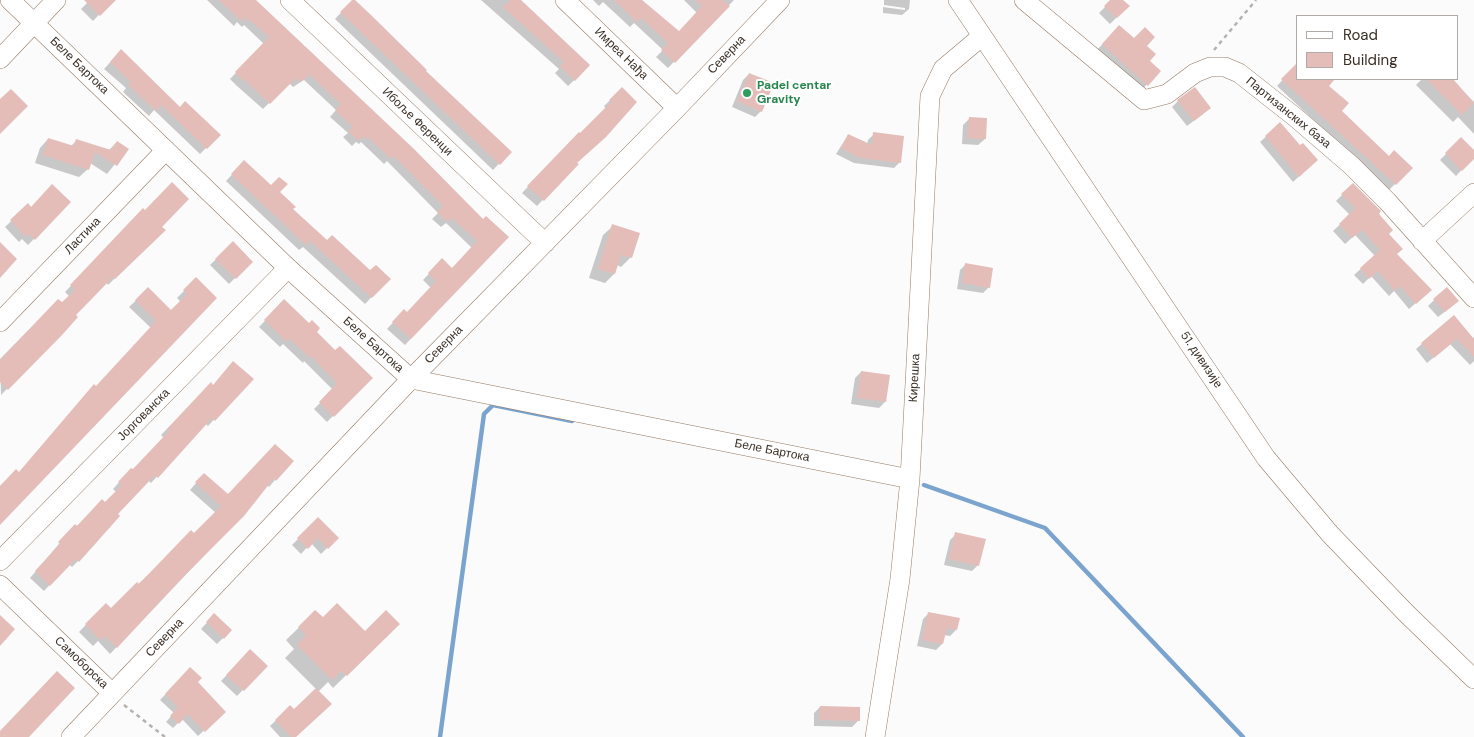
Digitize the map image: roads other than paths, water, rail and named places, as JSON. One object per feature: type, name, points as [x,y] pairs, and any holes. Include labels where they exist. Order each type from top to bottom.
[{"type":"street","name":"Беле Бартока","points":[[10,0],[288,268],[411,379],[910,479]]},
{"type":"street","points":[[0,59],[56,0]]},
{"type":"street","name":"Ибоље Ференци","points":[[290,0],[545,244]]},
{"type":"street","name":"Имреа Нађа","points":[[565,0],[677,108]]},
{"type":"street","name":"Северна","points":[[71,737],[411,379],[545,244],[780,0]]},
{"type":"street","name":"Партизанских база","points":[[1024,0],[1144,100],[1167,94],[1195,73],[1210,67],[1225,67],[1239,73],[1295,117],[1352,166],[1388,201],[1474,298]]},
{"type":"street","name":"51. дивизије","points":[[958,4],[1266,458],[1330,534],[1406,613],[1474,679]]},
{"type":"street","name":"Кирешка","points":[[875,737],[900,580],[910,479],[930,96],[943,68],[981,37]]},
{"type":"street","name":"Ластина","points":[[0,322],[166,150]]},
{"type":"street","points":[[1422,240],[1474,193]]},
{"type":"street","name":"Јоргованска","points":[[0,561],[288,268]]},
{"type":"street","name":"Самоборска","points":[[0,585],[112,693]]},
{"type":"waterway","points":[[440,737],[484,414],[493,405],[572,421]]},
{"type":"waterway","points":[[924,485],[1045,528],[1243,737]]},
{"type":"place","name":"Padel centar Gravity","points":[[747,93]]}]
